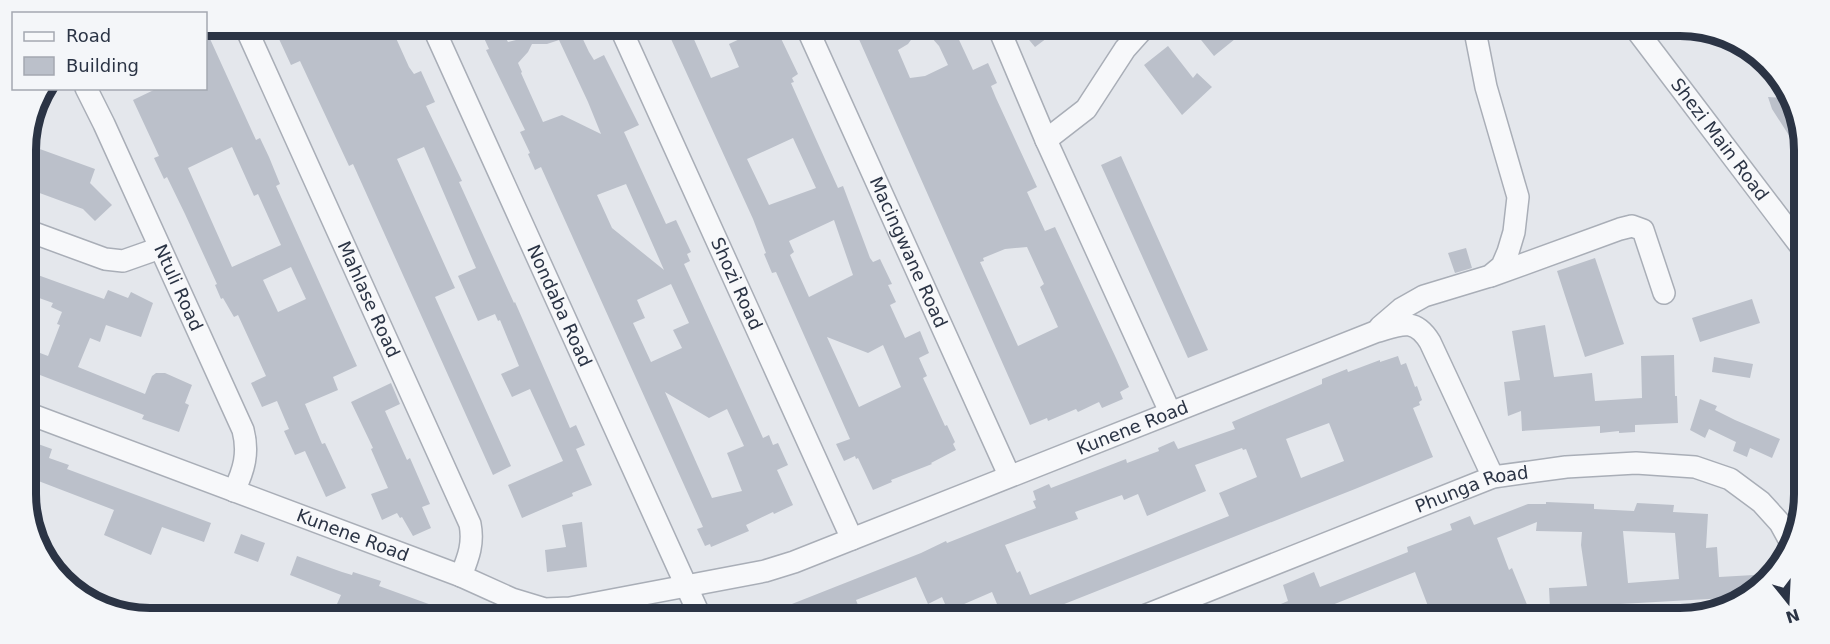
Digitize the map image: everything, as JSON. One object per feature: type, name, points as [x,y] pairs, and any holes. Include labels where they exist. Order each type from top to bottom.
[{"type":"street","name":"Mahlase Road","points":[[250,36],[470,524],[471,549],[461,576]]},
{"type":"street","name":"Nondaba Road","points":[[437,36],[686,585]]},
{"type":"street","name":"Shozi Road","points":[[624,36],[852,539]]},
{"type":"street","name":"Macingwane Road","points":[[811,36],[1009,475]]},
{"type":"street","points":[[1002,36],[1046,140],[1170,412]]},
{"type":"street","points":[[1046,140],[1086,109],[1125,49],[1137,36]]},
{"type":"street","points":[[1476,36],[1486,87],[1518,198],[1509,252],[1502,266],[1490,276]]},
{"type":"street","name":"Shezi Main Road","points":[[1641,36],[1794,237]]},
{"type":"street","name":"Ntuli Road","points":[[87,90],[243,430],[246,457],[243,473],[234,492]]},
{"type":"street","points":[[1375,332],[1401,309],[1424,296],[1490,276],[1632,226],[1643,230],[1664,293]]},
{"type":"street","points":[[36,234],[105,259],[123,261],[160,248]]},
{"type":"street","name":"Kunene Road","points":[[570,608],[686,585],[725,580],[794,562],[1009,475],[1375,332],[1402,324],[1423,330],[1446,374],[1492,477]]},
{"type":"street","name":"Kunene Road","points":[[36,416],[461,576],[512,599],[541,608]]},
{"type":"street","name":"Phunga Road","points":[[1164,608],[1492,477],[1566,466],[1636,463],[1695,467],[1730,479],[1761,502],[1780,523],[1786,534]]},
{"type":"street","points":[[686,585],[696,608]]},
{"type":"building","points":[[209,36],[256,140],[260,138],[269,157],[280,184],[276,186],[357,366],[333,377],[338,390],[305,404],[322,444],[325,443],[346,488],[326,497],[305,451],[295,455],[284,431],[289,429],[277,401],[262,407],[251,383],[266,376],[238,315],[234,317],[223,298],[221,299],[215,285],[217,284],[185,214],[167,177],[164,179],[154,158],[159,156],[133,100],[154,90],[207,90]],"holes":[[[232,147],[254,196],[258,194],[281,245],[232,267],[188,168]],[[291,267],[306,299],[278,312],[263,280]]]},
{"type":"building","points":[[286,36],[395,36],[414,74],[421,71],[435,102],[426,106],[462,181],[459,182],[570,428],[576,425],[585,445],[576,449],[592,485],[572,493],[573,496],[522,518],[508,485],[563,461],[530,389],[512,397],[501,374],[519,366],[500,320],[498,321],[495,314],[478,321],[458,276],[476,268],[424,147],[397,159],[455,288],[435,297],[511,466],[493,475],[353,164],[349,166],[300,61],[291,65],[279,39]]},
{"type":"building","points":[[483,36],[505,36],[508,42],[534,36],[581,36],[594,60],[604,55],[639,125],[624,132],[666,224],[676,220],[691,252],[687,254],[690,261],[684,264],[763,438],[769,435],[773,445],[778,443],[788,465],[777,470],[793,505],[746,525],[749,531],[711,547],[710,544],[705,546],[697,529],[703,527],[541,167],[535,170],[520,132],[525,130],[486,50],[489,49]],"holes":[[[559,40],[588,102],[601,134],[562,115],[543,122],[521,73],[518,63],[532,44],[547,44]],[[626,184],[664,270],[612,228],[597,195]],[[671,284],[689,323],[673,330],[682,348],[651,362],[633,323],[645,318],[637,300]],[[665,392],[709,418],[727,409],[744,446],[727,453],[742,491],[712,498]]]},
{"type":"building","points":[[670,36],[693,36],[711,78],[739,67],[729,44],[746,36],[780,36],[798,74],[792,78],[794,82],[791,83],[838,188],[843,186],[870,258],[873,262],[880,259],[892,284],[888,285],[896,302],[890,305],[905,338],[920,331],[929,353],[919,358],[927,376],[923,378],[955,442],[953,444],[956,450],[932,464],[891,480],[892,482],[873,490],[858,458],[856,459],[855,456],[844,461],[836,444],[850,439],[776,272],[772,273],[764,254],[766,253],[753,219]],"holes":[[[793,138],[816,188],[769,205],[747,159]],[[834,220],[853,275],[809,297],[790,255],[794,252],[789,241]],[[827,337],[868,353],[883,345],[901,387],[859,407]]]},
{"type":"building","points":[[858,36],[914,36],[908,44],[898,50],[910,78],[925,76],[948,65],[939,46],[930,36],[957,36],[973,70],[988,63],[997,83],[991,86],[1037,187],[1027,192],[1045,231],[1055,227],[1129,387],[1120,392],[1123,399],[1102,408],[1099,402],[1078,412],[1076,409],[1048,421],[1047,418],[1030,425]],"holes":[[[1027,247],[1044,284],[1040,287],[1058,327],[1018,346],[980,262],[984,261],[983,258],[1005,249]]]},
{"type":"building","points":[[1026,36],[1050,36],[1035,47]]},
{"type":"building","points":[[1198,36],[1233,36],[1235,39],[1214,56]]},
{"type":"building","points":[[1168,46],[1193,78],[1197,73],[1212,87],[1182,115],[1144,65]]},
{"type":"building","points":[[1768,97],[1781,98],[1786,110],[1790,137],[1772,109]]},
{"type":"building","points":[[36,148],[95,169],[90,183],[112,205],[95,221],[83,209],[36,192]]},
{"type":"building","points":[[1121,156],[1208,350],[1188,358],[1101,165]]},
{"type":"building","points":[[1466,248],[1472,268],[1455,273],[1448,253]]},
{"type":"building","points":[[1595,258],[1624,344],[1585,357],[1557,271]]},
{"type":"building","points":[[36,274],[104,299],[108,290],[128,298],[131,292],[153,303],[141,337],[106,325],[100,342],[90,338],[78,367],[145,394],[152,376],[156,373],[165,373],[192,385],[185,403],[189,405],[179,432],[142,419],[144,415],[36,373],[36,351],[48,356],[60,325],[57,324],[62,312],[51,307],[53,303],[36,297]]},
{"type":"building","points":[[1752,299],[1760,323],[1700,342],[1692,318]]},
{"type":"building","points":[[1545,325],[1554,377],[1592,373],[1595,401],[1642,398],[1641,356],[1674,355],[1678,423],[1635,425],[1635,432],[1619,433],[1619,431],[1600,433],[1600,426],[1522,431],[1521,411],[1508,416],[1504,382],[1520,380],[1512,331]]},
{"type":"building","points":[[1398,356],[1401,365],[1406,363],[1422,400],[1419,402],[1420,405],[1413,408],[1433,457],[1054,608],[999,608],[992,592],[955,608],[947,608],[942,597],[928,604],[916,577],[856,600],[859,608],[782,608],[946,541],[947,543],[1036,508],[1033,491],[1049,484],[1051,488],[1126,459],[1127,463],[1159,451],[1158,448],[1174,441],[1178,449],[1235,429],[1232,422],[1322,384],[1322,379],[1380,360],[1380,362]],"holes":[[[1329,423],[1344,461],[1301,478],[1286,439]],[[1242,448],[1246,449],[1257,477],[1219,493],[1229,516],[1030,595],[1005,545],[1078,519],[1075,512],[1122,495],[1124,500],[1138,494],[1147,516],[1206,491],[1195,465]]]},
{"type":"building","points":[[1714,357],[1753,364],[1750,378],[1712,372]]},
{"type":"building","points":[[391,383],[400,404],[385,411],[407,460],[410,458],[430,504],[422,507],[431,528],[413,536],[402,517],[400,518],[397,513],[382,520],[371,494],[388,488],[371,449],[373,448],[351,402]]},
{"type":"building","points":[[1700,399],[1717,406],[1715,410],[1735,420],[1780,439],[1772,458],[1750,448],[1747,457],[1733,451],[1736,442],[1709,429],[1705,438],[1690,430]]},
{"type":"building","points":[[36,443],[52,449],[49,458],[69,465],[67,469],[211,523],[204,542],[162,527],[151,555],[104,535],[114,510],[36,480]]},
{"type":"building","points":[[1546,502],[1594,504],[1594,509],[1634,511],[1637,503],[1674,505],[1673,512],[1708,514],[1706,548],[1717,547],[1719,577],[1754,575],[1754,581],[1725,598],[1550,608],[1549,588],[1587,586],[1581,545],[1582,532],[1536,531],[1537,522],[1497,538],[1509,570],[1512,568],[1528,608],[1423,608],[1428,606],[1415,572],[1325,608],[1271,608],[1288,601],[1283,585],[1314,572],[1320,587],[1408,552],[1407,547],[1452,530],[1450,524],[1470,516],[1474,525],[1528,504],[1546,504]],"holes":[[[1623,531],[1675,533],[1679,579],[1628,583]]]},
{"type":"building","points":[[582,522],[587,567],[547,572],[545,550],[566,547],[562,525]]},
{"type":"building","points":[[241,534],[265,543],[258,562],[234,553]]},
{"type":"building","points":[[297,556],[352,575],[353,572],[381,581],[379,586],[440,608],[335,608],[341,595],[290,575]]}]
